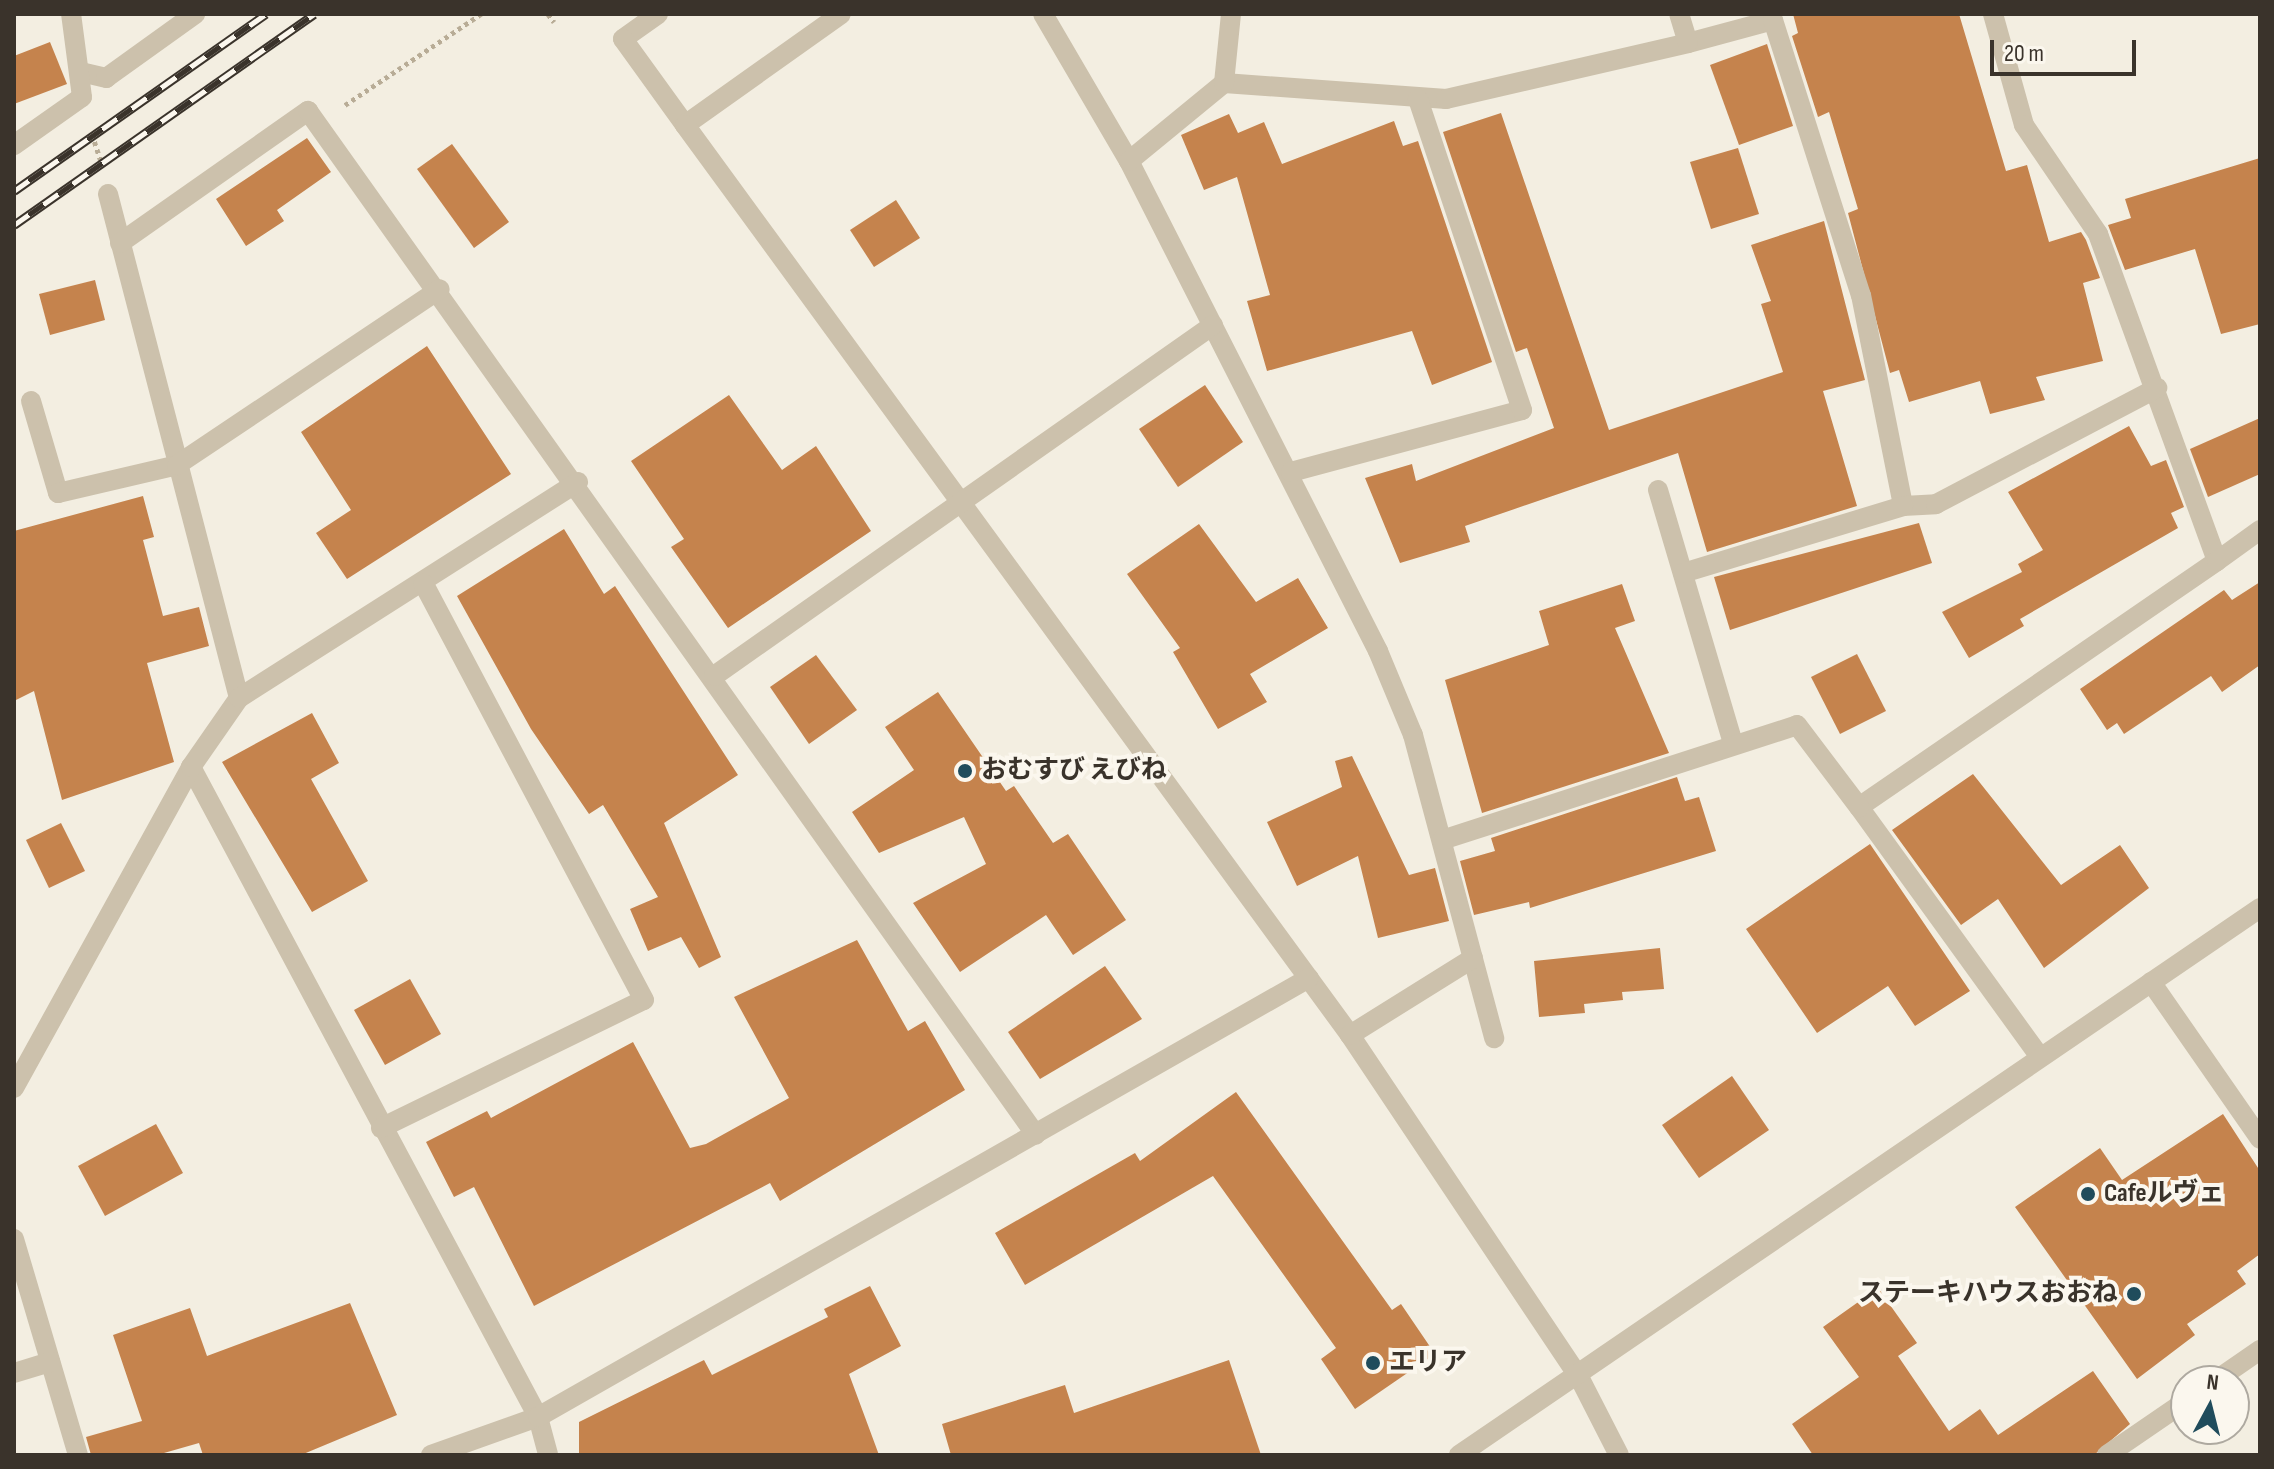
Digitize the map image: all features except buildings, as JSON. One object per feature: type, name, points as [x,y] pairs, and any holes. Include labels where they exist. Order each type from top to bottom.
[{"type":"street","points":[[14,145],[82,97],[85,73],[71,14]]},
{"type":"street","points":[[85,73],[106,78],[195,14]]},
{"type":"street","points":[[658,14],[623,39],[1350,1035],[1578,1375],[1619,1455]]},
{"type":"street","points":[[685,125],[841,14]]},
{"type":"street","points":[[1043,14],[1129,161],[1291,472],[1401,707],[1442,840],[1494,1038]]},
{"type":"street","points":[[1224,83],[1231,14]]},
{"type":"street","points":[[1679,14],[1688,43]]},
{"type":"street","points":[[1993,14],[2024,125],[2098,234],[2157,388],[2217,561]]},
{"type":"street","points":[[1129,161],[1224,83],[1418,99],[1688,43],[1773,20],[1861,295],[1903,506]]},
{"type":"street","points":[[1291,472],[1522,410],[1418,99]]},
{"type":"street","points":[[120,243],[308,111],[578,482],[1036,1135]]},
{"type":"street","points":[[108,194],[239,698]]},
{"type":"street","points":[[31,401],[58,493],[177,465],[440,289]]},
{"type":"street","points":[[714,676],[965,506],[1213,325]]},
{"type":"street","points":[[1683,573],[1903,506],[1936,504],[2157,388]]},
{"type":"street","points":[[14,1080],[191,767],[239,698],[424,584],[578,482]]},
{"type":"street","points":[[1658,490],[1733,743]]},
{"type":"street","points":[[1859,807],[2260,530]]},
{"type":"street","points":[[381,1128],[644,1000],[424,584]]},
{"type":"street","points":[[1442,840],[1733,743],[1797,725],[2039,1056]]},
{"type":"street","points":[[191,767],[538,1417],[548,1455]]},
{"type":"street","points":[[1459,1455],[2039,1056],[2260,908]]},
{"type":"street","points":[[1350,1035],[1473,958]]},
{"type":"street","points":[[431,1455],[538,1417],[1309,978]]},
{"type":"street","points":[[2151,982],[2260,1139]]},
{"type":"street","points":[[14,1239],[78,1455]]},
{"type":"street","points":[[2238,1365],[2260,1350]]},
{"type":"street","points":[[14,1373],[50,1362]]},
{"type":"street","points":[[2107,1455],[2170,1412]]},
{"type":"path","points":[[317,123],[481,14]]},
{"type":"path","points":[[548,14],[554,22]]},
{"type":"path","points":[[82,97],[108,194]]},
{"type":"railway","points":[[14,191],[266,14]]},
{"type":"railway","points":[[14,225],[314,14]]},
{"type":"place","name":"おむすび えびね","points":[[965,771]]},
{"type":"place","name":"Cafeルヴェ","points":[[2088,1194]]},
{"type":"place","name":"ステーキハウスおおね","points":[[2134,1294]]},
{"type":"place","name":"エリア","points":[[1373,1363]]}]
